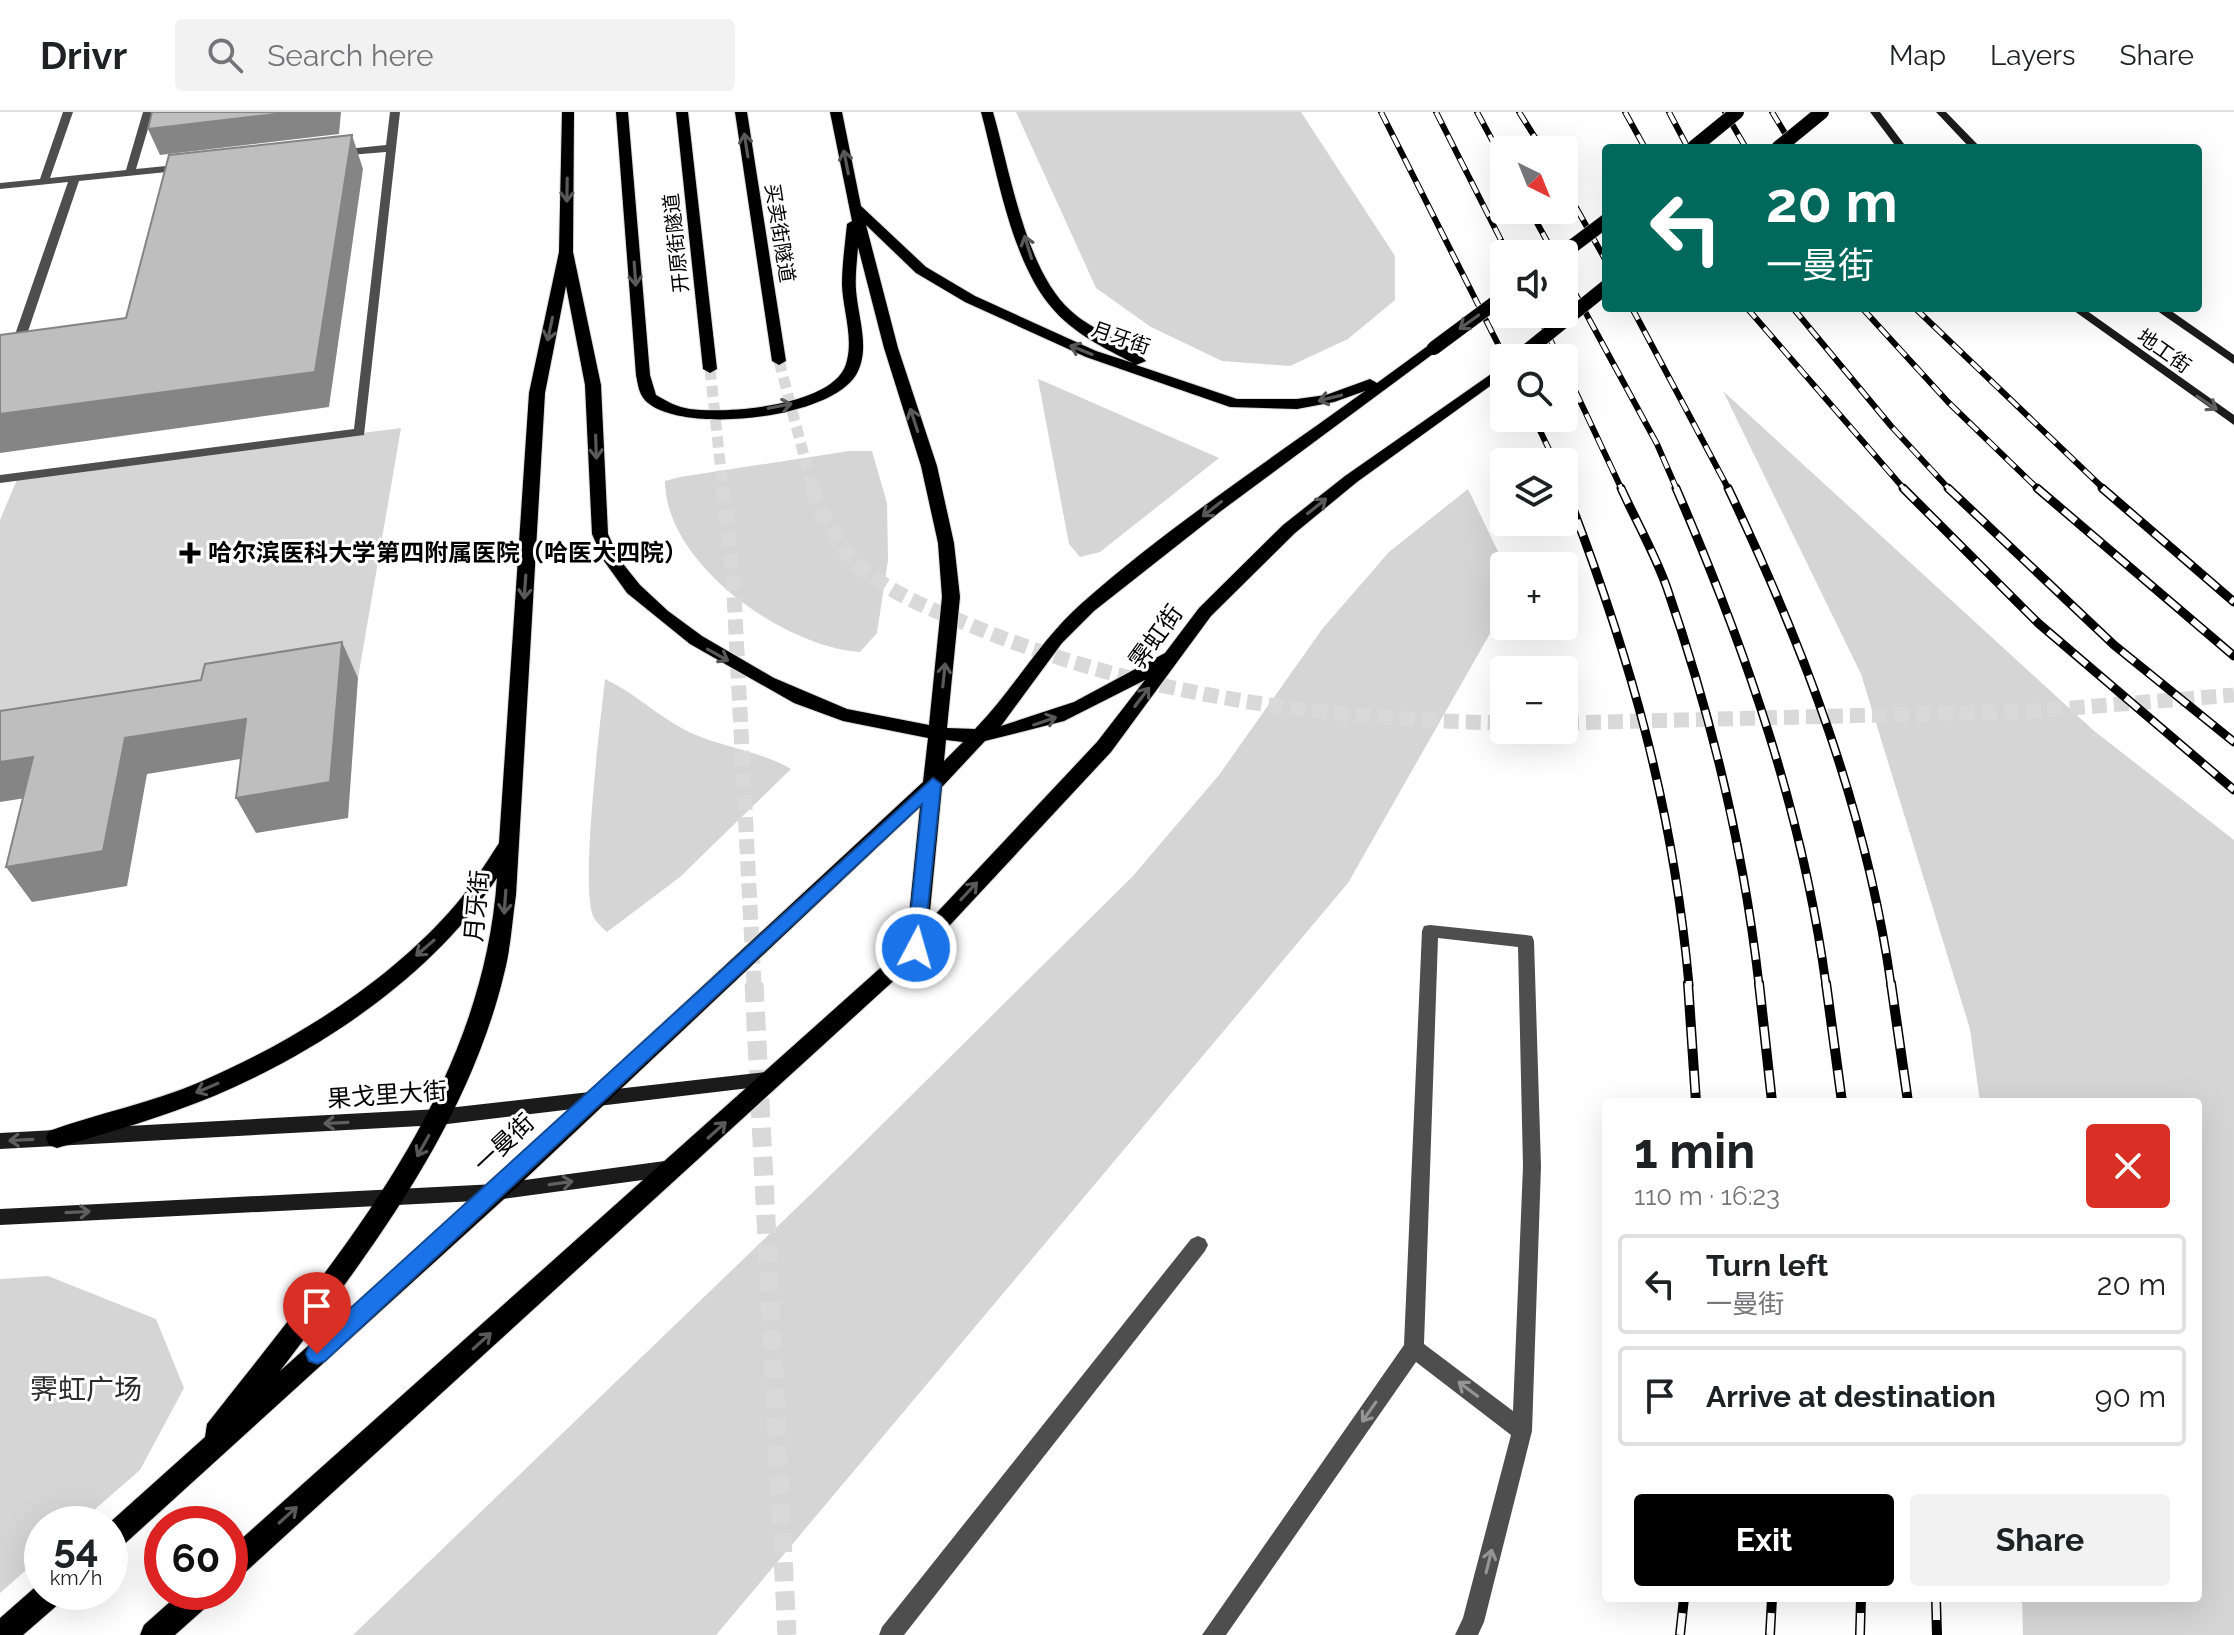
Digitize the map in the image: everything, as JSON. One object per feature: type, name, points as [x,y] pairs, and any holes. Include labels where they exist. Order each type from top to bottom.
[{"type":"main road","name":"月牙街","points":[[184,1475],[395,1198],[469,1056],[497,972],[509,844],[537,393],[566,252],[568,112]]},
{"type":"main road","points":[[622,112],[643,375],[652,399],[674,411],[705,416],[783,406],[818,397],[849,376],[856,352],[849,286],[855,207]]},
{"type":"main road","name":"开原街隧道","points":[[682,112],[710,369]]},
{"type":"main road","name":"买卖街隧道","points":[[741,112],[779,361]]},
{"type":"main road","points":[[248,1551],[776,1078],[916,948],[951,597],[946,543],[929,466],[891,348],[855,207],[836,112]]},
{"type":"main road","points":[[987,112],[1036,273],[1054,302],[1094,334],[1185,386]]},
{"type":"main road","points":[[1698,144],[1737,112]]},
{"type":"main road","points":[[1783,144],[1822,112]]},
{"type":"main road","points":[[1875,112],[1899,144]]},
{"type":"main road","points":[[1941,112],[1972,144]]},
{"type":"main road","name":"月牙街","points":[[855,207],[921,270],[970,299],[1091,354],[1235,404],[1297,404],[1329,399],[1403,370]]},
{"type":"main road","points":[[1578,242],[1602,224]]},
{"type":"main road","name":"月牙街","points":[[566,252],[593,385],[600,534],[604,550],[616,569],[665,617],[720,657],[828,710],[877,723],[981,735],[1034,725],[1093,704],[1177,652]]},
{"type":"main road","points":[[1535,344],[1602,290]]},
{"type":"main road","points":[[933,784],[981,735],[1056,639],[1088,607],[1215,507],[1490,306]]},
{"type":"main road","name":"地工街","points":[[2082,312],[2234,421]]},
{"type":"main road","name":"地工街","points":[[2165,312],[2234,360]]},
{"type":"main road","name":"霁虹街","points":[[916,948],[1104,747],[1205,612],[1289,529],[1351,479],[1490,380]]},
{"type":"main road","name":"一曼街","points":[[128,1524],[496,1192],[933,784]]},
{"type":"main road","points":[[57,1138],[208,1089],[256,1065],[333,1017],[404,967],[437,938],[464,908],[509,844]]},
{"type":"main road","name":"果戈里大街","points":[[0,1141],[439,1117],[590,1102],[776,1078]]},
{"type":"main road","points":[[0,1217],[496,1192],[676,1167]]},
{"type":"main road","points":[[2,1635],[30,1610]]},
{"type":"main road","points":[[154,1635],[182,1610]]},
{"type":"lane","points":[[44,181],[68,112]]},
{"type":"lane","points":[[130,173],[148,112]]},
{"type":"lane","points":[[0,479],[360,432],[395,112]]},
{"type":"lane","points":[[330,154],[391,148]]},
{"type":"lane","points":[[0,186],[191,167]]},
{"type":"lane","points":[[172,182],[176,168]]},
{"type":"lane","points":[[15,352],[75,178]]},
{"type":"lane","points":[[0,354],[29,350]]},
{"type":"lane","points":[[1213,1635],[1414,1348],[1430,931],[1526,941],[1532,1166],[1522,1431],[1470,1631]]},
{"type":"lane","points":[[890,1635],[1198,1245]]},
{"type":"lane","points":[[1414,1348],[1522,1431]]},
{"type":"green space","points":[[1016,112],[1301,112],[1395,256],[1395,300],[1348,339],[1290,366],[1222,361],[1151,327],[1096,288]]},
{"type":"green space","points":[[1038,379],[1219,458],[1100,552],[1080,557],[1069,544]]},
{"type":"green space","points":[[1723,391],[2093,730],[2234,840],[2234,1635],[2023,1635],[2022,1602],[2202,1602],[2202,1098],[1979,1098],[1970,1029],[1861,674]]},
{"type":"green space","points":[[401,428],[358,678],[224,700],[0,751],[0,520],[18,477]]},
{"type":"green space","points":[[849,451],[872,451],[887,503],[888,560],[877,633],[860,652],[830,647],[797,635],[734,596],[707,570],[685,542],[670,512],[665,481]]},
{"type":"green space","points":[[1468,489],[1498,552],[1490,552],[1490,634],[1348,883],[716,1635],[353,1635],[838,1168],[1132,877],[1219,775],[1323,628],[1389,552]]},
{"type":"green space","points":[[605,679],[684,729],[791,769],[680,877],[607,932],[594,918],[589,875],[592,803]]},
{"type":"green space","name":"霁虹广场","points":[[48,1276],[156,1319],[184,1388],[140,1470],[99,1506],[24,1506],[24,1572],[0,1593],[0,1279]]},
{"type":"building","points":[[152,112],[293,112],[148,129]]},
{"type":"building","points":[[352,135],[315,372],[0,414],[0,335],[126,318],[169,155]]},
{"type":"building","points":[[342,642],[330,782],[236,798],[246,719],[125,738],[103,851],[6,867],[33,757],[0,762],[0,711],[201,680],[205,664]]},
{"type":"tunnel","points":[[779,361],[813,490]]},
{"type":"tunnel","points":[[710,369],[723,490]]},
{"type":"tunnel","points":[[723,488],[733,575],[754,985]]},
{"type":"tunnel","points":[[812,488],[840,544],[854,561],[880,582],[924,606],[1034,649],[1099,670],[1232,699],[1368,716],[1490,723]]},
{"type":"tunnel","points":[[1578,723],[2034,711],[2234,695]]},
{"type":"tunnel","points":[[754,983],[787,1635]]},
{"type":"railway","points":[[1381,112],[1498,344]]},
{"type":"railway","points":[[1436,112],[1501,240]]},
{"type":"railway","points":[[1477,112],[1490,136]]},
{"type":"railway","points":[[1519,112],[1534,136]]},
{"type":"railway","points":[[1625,112],[1643,144]]},
{"type":"railway","points":[[1669,112],[1686,144]]},
{"type":"railway","points":[[1725,112],[1744,144]]},
{"type":"railway","points":[[1772,112],[1792,144]]},
{"type":"railway","points":[[1578,211],[1602,254]]},
{"type":"railway","points":[[1538,224],[1546,240]]},
{"type":"railway","points":[[1578,299],[1657,444],[1677,490]]},
{"type":"railway","points":[[1634,312],[1729,489]]},
{"type":"railway","points":[[1750,312],[1905,490]]},
{"type":"railway","points":[[1796,312],[1891,426],[1949,489]]},
{"type":"railway","points":[[1866,312],[1948,402],[2039,490]]},
{"type":"railway","points":[[1919,312],[2105,490]]},
{"type":"railway","points":[[1545,328],[1552,344]]},
{"type":"railway","points":[[1578,397],[1622,490]]},
{"type":"railway","points":[[1541,432],[1548,448]]},
{"type":"railway","points":[[1621,488],[1662,575],[1698,685],[1735,834],[1759,985]]},
{"type":"railway","points":[[1676,488],[1748,670],[1787,794],[1803,857],[1826,985]]},
{"type":"railway","points":[[2037,488],[2234,656]]},
{"type":"railway","points":[[2102,488],[2234,602]]},
{"type":"railway","points":[[1729,489],[1782,608],[1829,730],[1866,856],[1891,985]]},
{"type":"railway","points":[[1949,489],[2114,645],[2234,742]]},
{"type":"railway","points":[[1905,490],[2038,623],[2234,790]]},
{"type":"railway","points":[[1578,523],[1629,671],[1660,793],[1682,919],[1689,985]]},
{"type":"railway","points":[[1688,983],[1696,1098]]},
{"type":"railway","points":[[1759,983],[1772,1098]]},
{"type":"railway","points":[[1826,983],[1841,1098]]},
{"type":"railway","points":[[1891,983],[1907,1098]]},
{"type":"railway","points":[[1680,1635],[1684,1602]]},
{"type":"railway","points":[[1770,1635],[1772,1602]]},
{"type":"railway","points":[[1860,1635],[1861,1602]]},
{"type":"railway","points":[[1936,1602],[1937,1635]]},
{"type":"place","name":"哈尔滨医科大学第四附属医院（哈医大四院）","points":[[190,553]]},
{"type":"route","points":[[317,1354],[496,1192],[933,784],[916,948]]}]
